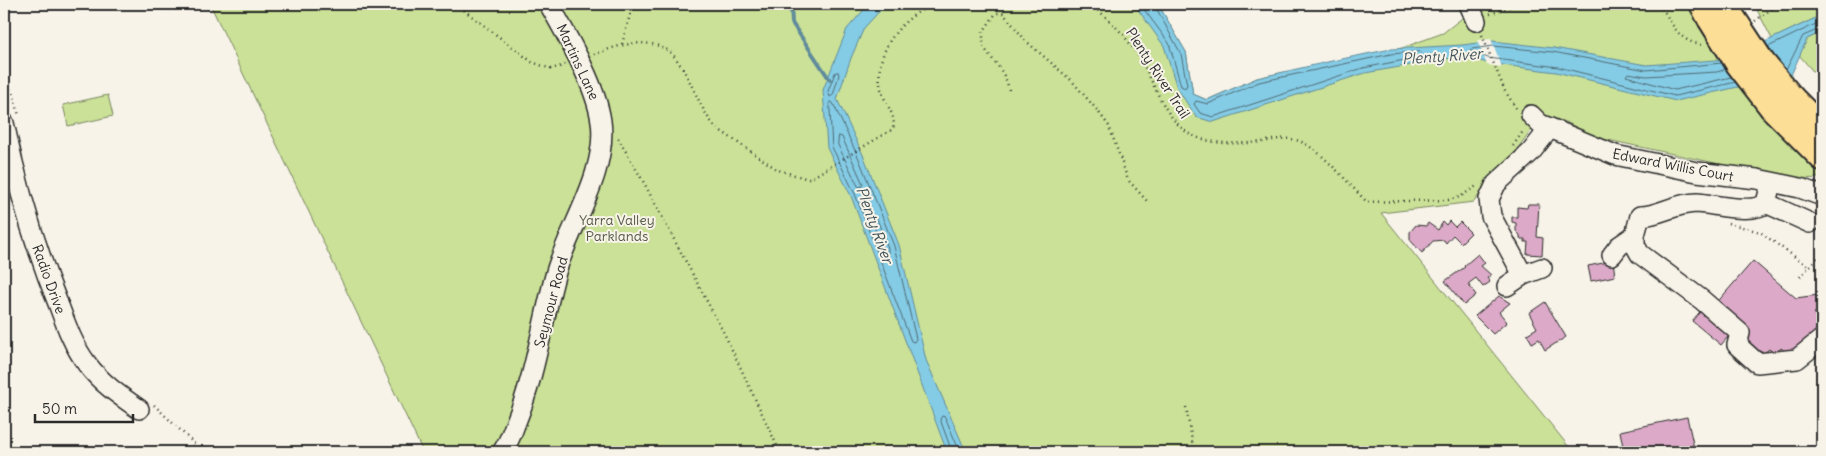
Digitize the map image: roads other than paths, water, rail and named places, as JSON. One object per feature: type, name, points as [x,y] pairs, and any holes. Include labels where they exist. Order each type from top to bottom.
[{"type":"main road","points":[[1716,9],[1763,63],[1782,103],[1822,158]]},
{"type":"main road","points":[[1782,103],[1822,128]]},
{"type":"street","name":"Martins Lane","points":[[549,4],[579,61],[597,103],[602,122]]},
{"type":"street","name":"Edward Willis Court","points":[[1526,117],[1615,155],[1697,172],[1772,182],[1800,188],[1822,196]]},
{"type":"street","name":"Seymour Road","points":[[502,452],[528,392],[557,270],[589,190],[601,151],[602,122]]},
{"type":"street","name":"Radio Drive","points":[[12,124],[14,169],[42,265],[71,336],[86,364],[108,388],[139,408]]},
{"type":"street","points":[[1523,275],[1491,216],[1489,199],[1496,184],[1531,152],[1550,128]]},
{"type":"street","points":[[1772,182],[1766,203],[1754,209],[1696,203],[1678,205],[1648,216],[1640,216],[1635,236],[1635,245],[1640,254],[1702,300],[1740,333],[1737,345],[1757,363],[1797,359],[1822,339]]},
{"type":"street","name":"Edward Willis Court","points":[[1800,188],[1822,185]]},
{"type":"street","points":[[1766,203],[1810,223]]},
{"type":"street","points":[[1612,255],[1619,246],[1635,236]]},
{"type":"street","points":[[1508,286],[1523,275],[1542,268]]},
{"type":"water","name":"Plenty River","points":[[869,4],[886,4],[864,28],[837,99],[864,157],[899,245],[926,360],[966,452],[947,452],[851,196],[827,148],[823,90],[847,29]]},
{"type":"water","name":"Plenty River","points":[[1134,4],[1158,4],[1186,52],[1193,94],[1207,100],[1257,78],[1391,49],[1462,45],[1493,41],[1554,48],[1646,65],[1716,60],[1767,41],[1822,15],[1822,32],[1807,39],[1791,75],[1676,101],[1556,72],[1487,63],[1463,56],[1365,73],[1213,122],[1196,117],[1177,88],[1164,46]]},
{"type":"waterway","points":[[793,4],[791,6],[792,23],[830,80]]},
{"type":"park label","name":"Yarra Valley Parklands","points":[[617,228]]}]
